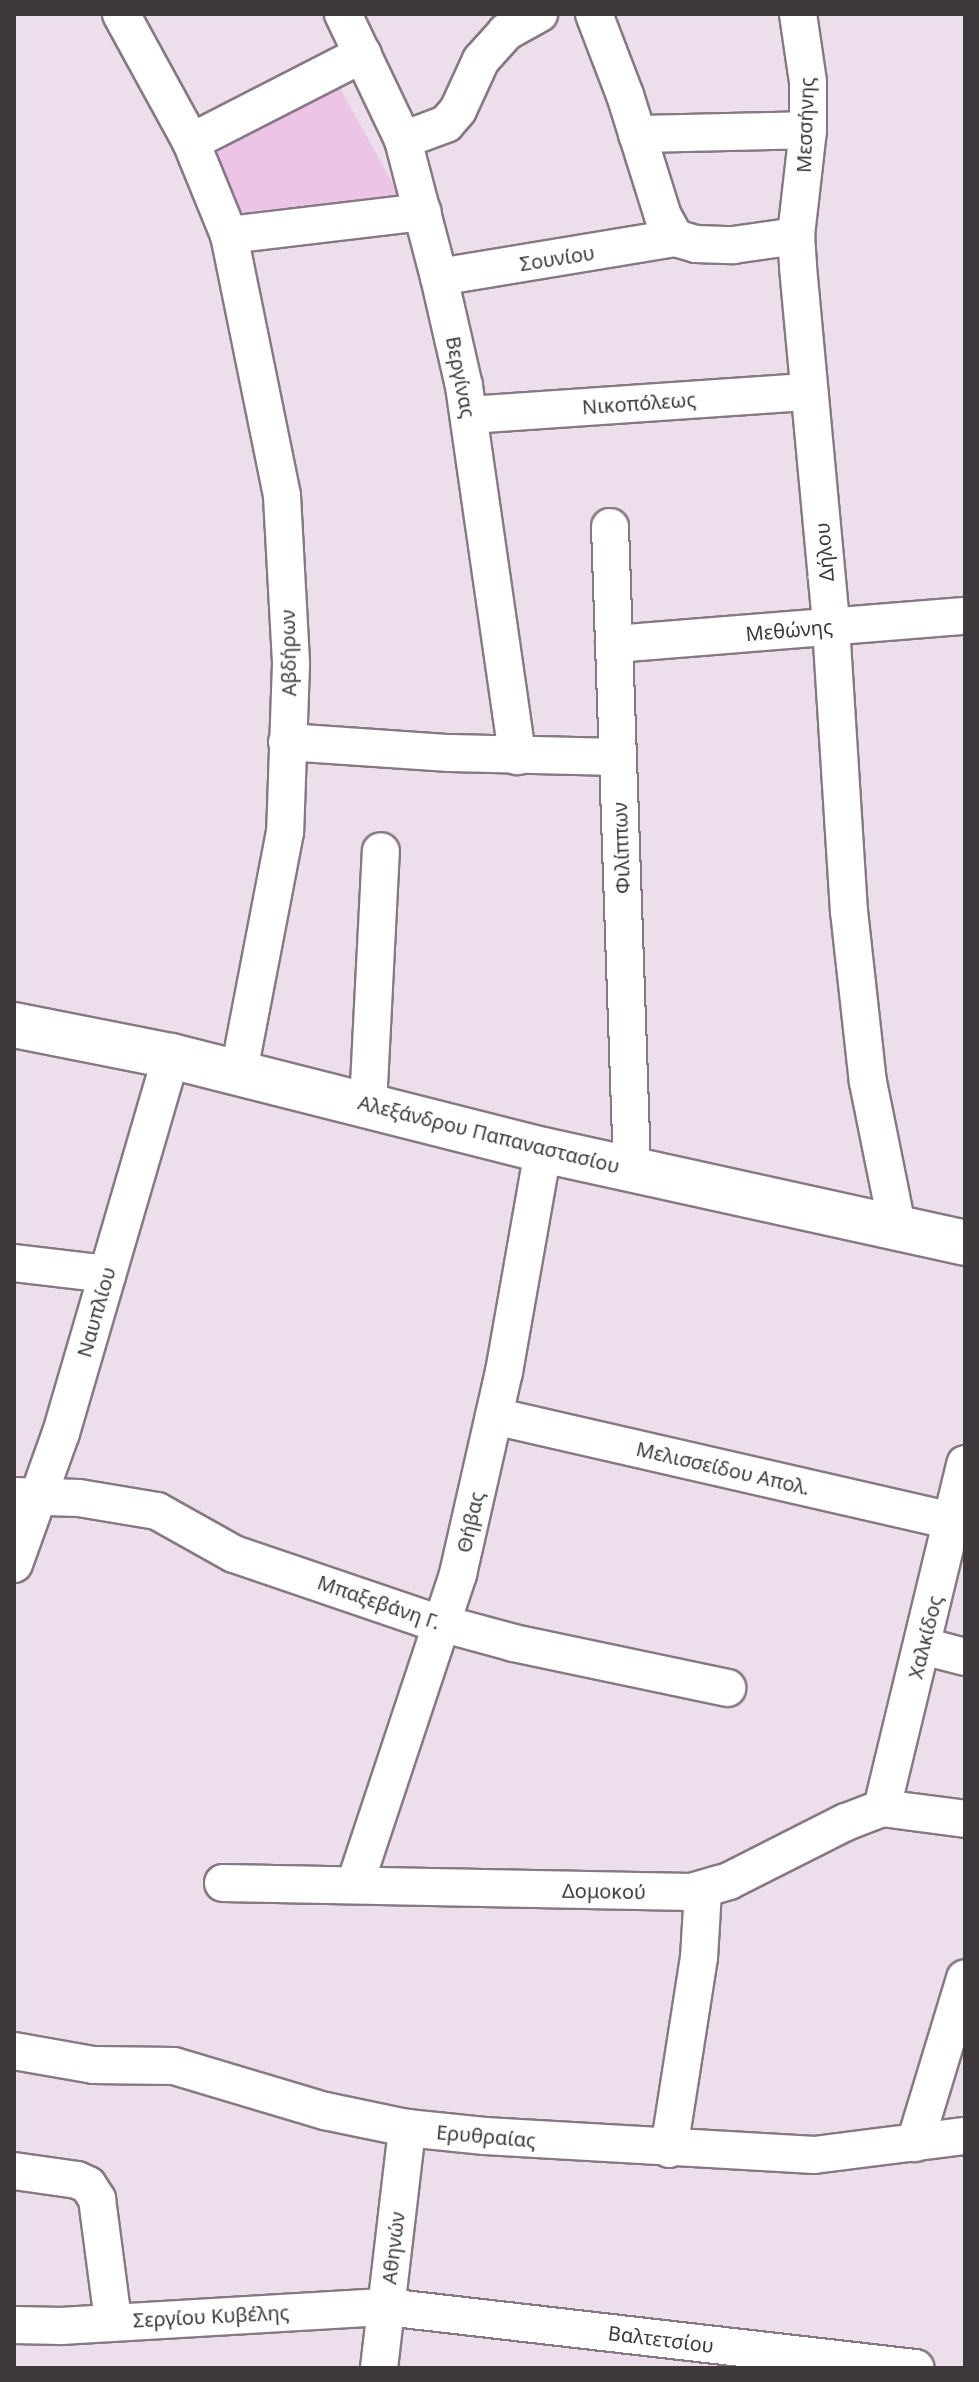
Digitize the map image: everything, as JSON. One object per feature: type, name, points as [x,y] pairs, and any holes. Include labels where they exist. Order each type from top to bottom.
[{"type":"main road","name":"Αλεξάνδρου Παπαναστασίου","points":[[14,1025],[171,1056],[543,1150],[965,1243]]},
{"type":"street","name":"Αβδήρων","points":[[121,14],[191,142],[229,235],[282,496],[291,664],[285,832],[239,1072]]},
{"type":"street","name":"Βεργίνας","points":[[343,14],[403,140],[439,277],[469,415],[517,756]]},
{"type":"street","points":[[403,140],[446,124],[458,110],[481,60],[506,32],[539,14]]},
{"type":"street","points":[[594,14],[663,216],[675,238],[696,244],[733,245],[796,236]]},
{"type":"street","name":"Μεσσήνης","points":[[796,236],[808,130],[808,82],[798,14]]},
{"type":"street","points":[[191,142],[363,54]]},
{"type":"street","points":[[637,134],[808,130]]},
{"type":"street","points":[[229,235],[423,212]]},
{"type":"street","name":"Δήλου","points":[[796,236],[831,626],[860,1028],[876,1128],[897,1226]]},
{"type":"street","name":"Σουνίου","points":[[439,277],[675,238]]},
{"type":"street","name":"Νικοπόλεως","points":[[469,415],[809,392]]},
{"type":"street","name":"Φιλίππων","points":[[610,527],[632,1168]]},
{"type":"street","name":"Μεθώνης","points":[[614,644],[965,616]]},
{"type":"street","points":[[287,742],[517,756],[618,757]]},
{"type":"street","points":[[368,1105],[381,851]]},
{"type":"street","name":"Ναυπλίου","points":[[14,1564],[27,1496],[107,1274],[171,1056]]},
{"type":"street","name":"Θήβας","points":[[355,1884],[458,1574],[494,1416],[543,1150]]},
{"type":"street","points":[[14,1263],[107,1274]]},
{"type":"street","name":"Μελισσείδου Απολ.","points":[[494,1416],[952,1521]]},
{"type":"street","name":"Χαλκίδος","points":[[882,1808],[965,1464]]},
{"type":"street","name":"Μπαξεβάνη Γ.","points":[[27,1496],[157,1511],[234,1554],[442,1624],[727,1688]]},
{"type":"street","points":[[923,1646],[965,1657]]},
{"type":"street","points":[[882,1808],[965,1819]]},
{"type":"street","name":"Δομοκού","points":[[223,1883],[645,1893],[703,1890],[882,1808]]},
{"type":"street","points":[[669,2149],[693,1998],[703,1890]]},
{"type":"street","points":[[915,2143],[965,1978]]},
{"type":"street","name":"Ερυθραίας","points":[[14,2051],[93,2065],[174,2066],[325,2111],[407,2128],[669,2149],[814,2155],[965,2136]]},
{"type":"street","name":"Αθηνών","points":[[379,2368],[397,2308],[407,2128]]},
{"type":"street","points":[[14,2171],[77,2180],[88,2185],[97,2199],[113,2321]]},
{"type":"street","name":"Σεργίου Κυβέλης","points":[[14,2325],[397,2308]]},
{"type":"street","name":"Βαλτετσίου","points":[[397,2308],[858,2365],[915,2368]]},
{"type":"shaded area","points":[[338,85],[400,196],[239,217],[200,154]]}]
